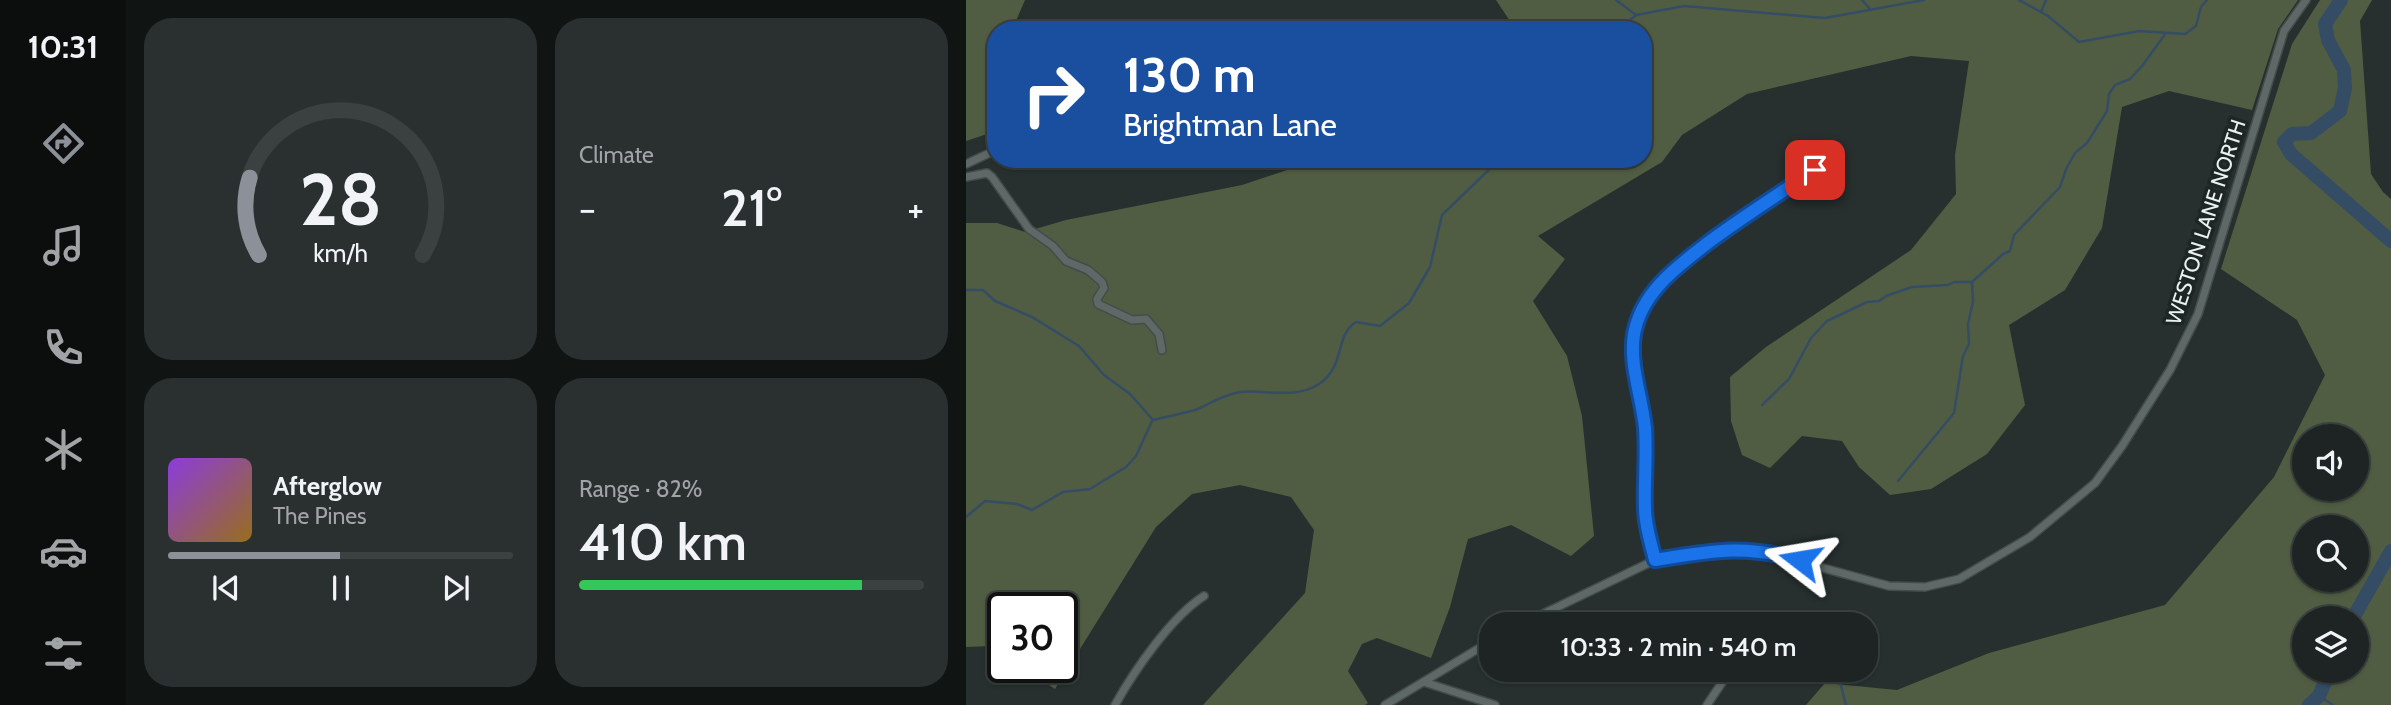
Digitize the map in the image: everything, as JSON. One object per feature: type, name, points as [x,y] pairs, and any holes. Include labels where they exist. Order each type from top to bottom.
[{"type":"street","name":"WESTON LANE NORTH","points":[[1547,612],[1655,560],[1717,550],[1757,550],[1889,586],[1925,587],[1959,579],[2030,537],[2095,483],[2170,370],[2199,314],[2284,32],[2306,0]]},
{"type":"street","points":[[966,164],[987,154]]},
{"type":"street","points":[[1655,560],[1645,511],[1646,432],[1633,358],[1634,336],[1643,307],[1668,274],[1752,209],[1815,170]]},
{"type":"street","points":[[966,177],[987,173],[992,177],[1029,229],[1053,246],[1066,261],[1088,270],[1102,282],[1104,288],[1096,302],[1132,320],[1146,319],[1159,334],[1162,350]]},
{"type":"street","points":[[1115,705],[1130,678],[1189,606],[1204,596]]},
{"type":"street","points":[[1385,705],[1479,648]]},
{"type":"street","points":[[1424,682],[1495,705]]},
{"type":"street","points":[[1706,705],[1722,682]]},
{"type":"green space","points":[[966,0],[1025,0],[1016,21],[987,21],[987,134],[966,141]]},
{"type":"green space","points":[[1496,0],[2298,0],[2278,29],[2252,110],[2169,91],[2122,107],[2102,228],[2065,290],[2009,325],[2025,405],[1987,454],[1931,489],[1890,495],[1859,467],[1842,441],[1802,436],[1770,468],[1742,455],[1731,421],[1730,377],[1766,347],[1911,250],[1956,194],[1955,155],[1969,61],[1911,56],[1747,94],[1682,135],[1662,162],[1652,168],[1652,21],[1510,21]]},
{"type":"green space","points":[[2320,0],[2372,0],[2360,21],[2371,174],[2391,199],[2391,705],[1806,705],[1825,683],[1897,690],[1989,653],[2165,605],[2274,477],[2292,441],[2292,501],[2369,501],[2369,424],[2300,424],[2325,375],[2297,320],[2221,269],[2292,44]]},
{"type":"green space","points":[[1293,168],[1652,168],[1538,236],[1565,259],[1533,301],[1567,356],[1582,416],[1594,536],[1571,556],[1511,525],[1468,539],[1450,607],[1431,658],[1377,638],[1362,644],[1348,671],[1368,703],[1365,705],[1203,705],[1305,593],[1314,530],[1291,497],[1240,485],[1192,494],[1156,527],[1078,652],[1078,592],[987,592],[987,646],[966,647],[966,223],[997,223],[1025,232],[1066,220],[1242,185]]},
{"type":"green space","points":[[1046,683],[1059,683],[1055,689]]},
{"type":"waterway","points":[[1616,0],[1636,15],[1684,6],[1825,18],[1924,0]]},
{"type":"waterway","points":[[1862,0],[1871,10]]},
{"type":"waterway","points":[[2019,0],[2048,16],[2079,42],[2139,31],[2185,34],[2196,26],[2201,7],[2207,0]]},
{"type":"waterway","points":[[2041,12],[2046,0]]},
{"type":"waterway","points":[[2341,0],[2325,24],[2328,40],[2344,70],[2345,88],[2340,111],[2311,133],[2292,134],[2284,142],[2291,154],[2391,241]]},
{"type":"waterway","points":[[1629,21],[1636,15]]},
{"type":"waterway","points":[[1898,481],[1954,413],[1963,356],[1969,344],[1972,282],[2003,254],[2010,251],[2014,235],[2060,187],[2075,153],[2087,143],[2107,111],[2109,94],[2115,85],[2130,79],[2166,33]]},
{"type":"waterway","points":[[966,290],[983,290],[995,301],[1032,317],[1079,346],[1104,375],[1130,394],[1153,420],[1195,410],[1240,392],[1300,392],[1310,389],[1327,377],[1337,360],[1345,335],[1356,322],[1380,326],[1409,303],[1430,267],[1442,215],[1491,168]]},
{"type":"waterway","points":[[1762,405],[1789,379],[1811,338],[1827,321],[1867,302],[1879,301],[1912,287],[1972,282]]},
{"type":"waterway","points":[[966,517],[985,501],[1017,504],[1032,510],[1063,492],[1090,489],[1126,467],[1136,456],[1152,421]]},
{"type":"waterway","points":[[2360,606],[2391,551]]},
{"type":"waterway","points":[[1840,682],[1846,705]]},
{"type":"waterway","points":[[2309,705],[2319,696],[2324,683]]},
{"type":"waterway","points":[[2319,696],[2333,705]]},
{"type":"route","points":[[1800,560],[1757,550],[1717,550],[1655,560],[1645,511],[1646,432],[1633,358],[1634,336],[1643,307],[1668,274],[1752,209],[1815,170]]}]
